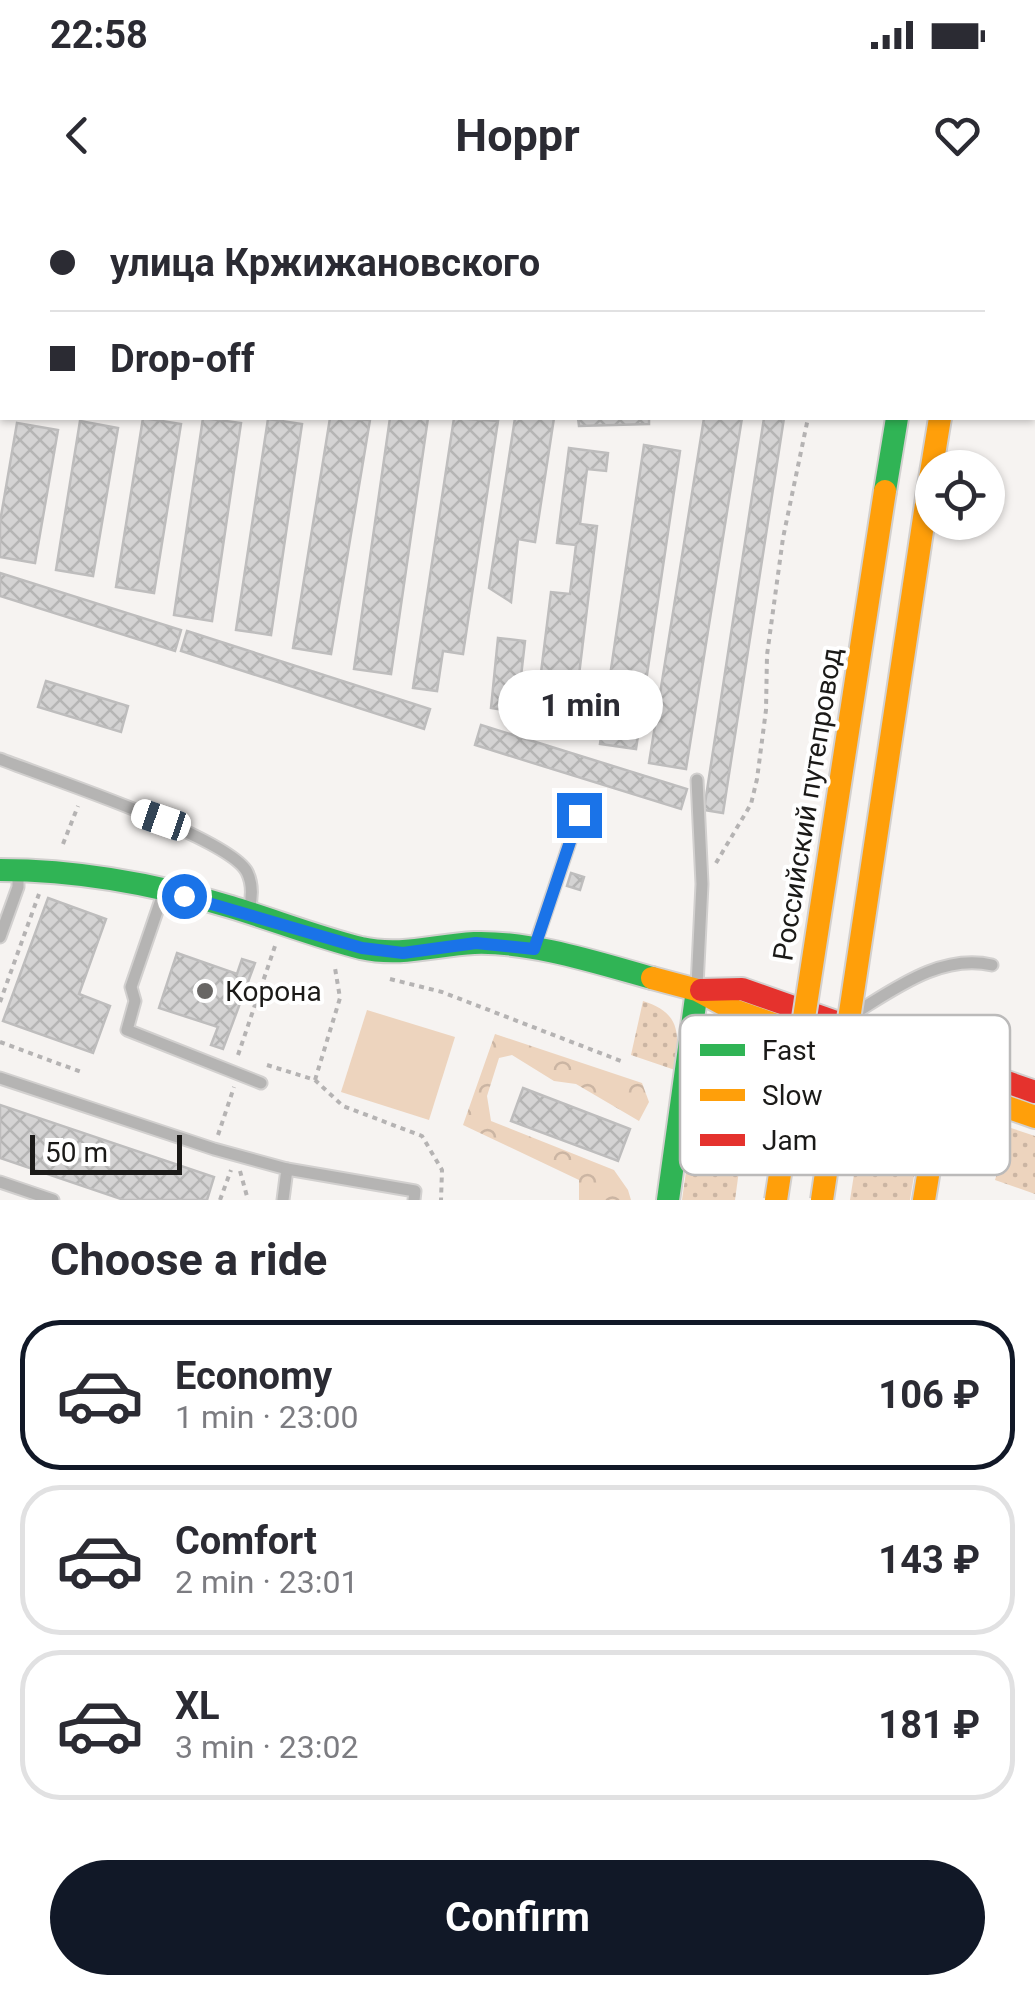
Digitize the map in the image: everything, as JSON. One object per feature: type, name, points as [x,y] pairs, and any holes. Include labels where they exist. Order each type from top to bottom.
[{"type":"street","name":"Российский путепровод","points":[[804,1015],[896,420]]},
{"type":"street","points":[[850,1015],[940,420]]},
{"type":"street","points":[[9,870],[64,870],[117,878],[376,950],[403,953],[476,943],[534,949],[697,990],[751,1015]]},
{"type":"street","points":[[697,990],[742,989],[816,1015]]},
{"type":"street","points":[[694,1015],[697,990]]},
{"type":"street","points":[[1010,1087],[1035,1092]]},
{"type":"street","points":[[1010,1105],[1035,1117]]},
{"type":"street","points":[[668,1200],[680,1113]]},
{"type":"street","name":"Российский путепровод","points":[[776,1200],[780,1175]]},
{"type":"street","points":[[822,1200],[826,1175]]},
{"type":"street","points":[[924,1200],[929,1175]]},
{"type":"lane","points":[[0,760],[161,820],[236,859],[248,872],[253,896],[248,914]]},
{"type":"lane","points":[[697,780],[702,884],[697,990]]},
{"type":"lane","points":[[534,949],[579,815]]},
{"type":"lane","points":[[0,937],[18,887],[9,870]]},
{"type":"lane","points":[[164,890],[130,987],[135,1002],[127,1030],[261,1083]]},
{"type":"lane","points":[[854,1015],[894,988],[929,971],[961,961],[992,965]]},
{"type":"lane","points":[[0,1078],[236,1156],[415,1192],[414,1200]]},
{"type":"lane","points":[[282,1200],[287,1169]]},
{"type":"lane","points":[[0,1182],[53,1200]]},
{"type":"path","points":[[702,884],[752,804],[766,710],[767,655],[782,538],[808,420]]},
{"type":"path","points":[[60,852],[84,793]]},
{"type":"path","points":[[0,1002],[40,892]]},
{"type":"path","points":[[214,1149],[275,946]]},
{"type":"path","points":[[315,1080],[340,998],[335,966]]},
{"type":"path","points":[[388,979],[442,992],[621,1061]]},
{"type":"path","points":[[0,1042],[84,1072]]},
{"type":"path","points":[[267,1065],[315,1080],[343,1106],[422,1136],[442,1170],[441,1200]]},
{"type":"path","points":[[220,1200],[236,1156]]},
{"type":"path","points":[[236,1156],[248,1200]]},
{"type":"green space","points":[[643,1001],[665,1012],[675,1027],[675,1070],[631,1055]]},
{"type":"green space","points":[[367,1010],[455,1037],[429,1120],[341,1092]]},
{"type":"green space","points":[[495,1034],[642,1083],[649,1102],[639,1121],[576,1084],[554,1081],[512,1055],[499,1058],[487,1096],[491,1121],[614,1170],[631,1200],[579,1200],[579,1180],[463,1125]]},
{"type":"green space","points":[[1011,1128],[1035,1136],[1035,1194],[995,1180],[997,1175],[1010,1175]]},
{"type":"green space","points":[[686,1175],[738,1175],[735,1200],[682,1200]]},
{"type":"green space","points":[[854,1175],[914,1176],[910,1200],[850,1200]]},
{"type":"building","points":[[143,420],[181,424],[154,593],[116,587]]},
{"type":"building","points":[[203,420],[241,423],[212,621],[174,615]]},
{"type":"building","points":[[268,420],[302,424],[271,635],[236,630]]},
{"type":"building","points":[[330,420],[370,420],[331,654],[293,648]]},
{"type":"building","points":[[390,420],[428,420],[391,674],[354,669]]},
{"type":"building","points":[[454,420],[498,421],[463,654],[443,651],[437,691],[413,688]]},
{"type":"building","points":[[515,420],[554,420],[535,542],[518,539],[511,602],[489,588]]},
{"type":"building","points":[[578,420],[649,420],[649,424],[579,426]]},
{"type":"building","points":[[704,420],[742,420],[686,769],[649,763]]},
{"type":"building","points":[[764,420],[784,420],[723,813],[704,810]]},
{"type":"building","points":[[80,421],[118,428],[93,576],[56,570]]},
{"type":"building","points":[[17,423],[58,430],[35,563],[0,557],[0,522]]},
{"type":"building","points":[[644,445],[680,451],[636,749],[600,744]]},
{"type":"building","points":[[569,448],[608,453],[606,471],[587,469],[580,524],[597,526],[572,733],[534,729],[551,592],[570,594],[576,545],[557,543]]},
{"type":"building","points":[[0,573],[181,630],[175,651],[0,596]]},
{"type":"building","points":[[187,631],[430,709],[424,729],[181,651]]},
{"type":"building","points":[[498,638],[525,641],[517,712],[491,708]]},
{"type":"building","points":[[46,681],[128,706],[121,732],[38,707]]},
{"type":"building","points":[[481,725],[687,789],[681,809],[475,745]]},
{"type":"building","points":[[571,873],[584,877],[580,890],[567,886]]},
{"type":"building","points":[[48,898],[106,919],[79,994],[110,1006],[93,1053],[3,1021]]},
{"type":"building","name":"Корона","points":[[177,953],[237,974],[242,959],[255,963],[223,1049],[211,1045],[218,1027],[159,1008]]},
{"type":"building","points":[[523,1088],[630,1129],[618,1161],[511,1121]]},
{"type":"building","points":[[0,1105],[214,1177],[207,1200],[124,1200],[0,1158]]},
{"type":"traffic: fast","points":[[885,491],[897,420]]},
{"type":"traffic: fast","points":[[0,870],[59,873],[146,885],[361,948],[404,951],[496,943],[564,954],[652,978]]},
{"type":"traffic: fast","points":[[694,1015],[697,990]]},
{"type":"traffic: fast","points":[[668,1200],[680,1113]]},
{"type":"traffic: slow","points":[[935,450],[940,420]]},
{"type":"traffic: slow","points":[[804,1015],[885,491]]},
{"type":"traffic: slow","points":[[850,1015],[921,540]]},
{"type":"traffic: slow","points":[[652,978],[697,990],[748,1015]]},
{"type":"traffic: slow","points":[[1010,1108],[1035,1117]]},
{"type":"traffic: slow","points":[[776,1200],[780,1175]]},
{"type":"traffic: slow","points":[[822,1200],[826,1175]]},
{"type":"traffic: slow","points":[[924,1200],[928,1175]]},
{"type":"traffic: jam","points":[[701,990],[742,989],[816,1015]]},
{"type":"traffic: jam","points":[[1010,1083],[1035,1092]]},
{"type":"place","name":"Корона","points":[[205,991]]},
{"type":"route","points":[[184,896],[362,948],[403,953],[476,943],[534,949],[579,815]]}]
